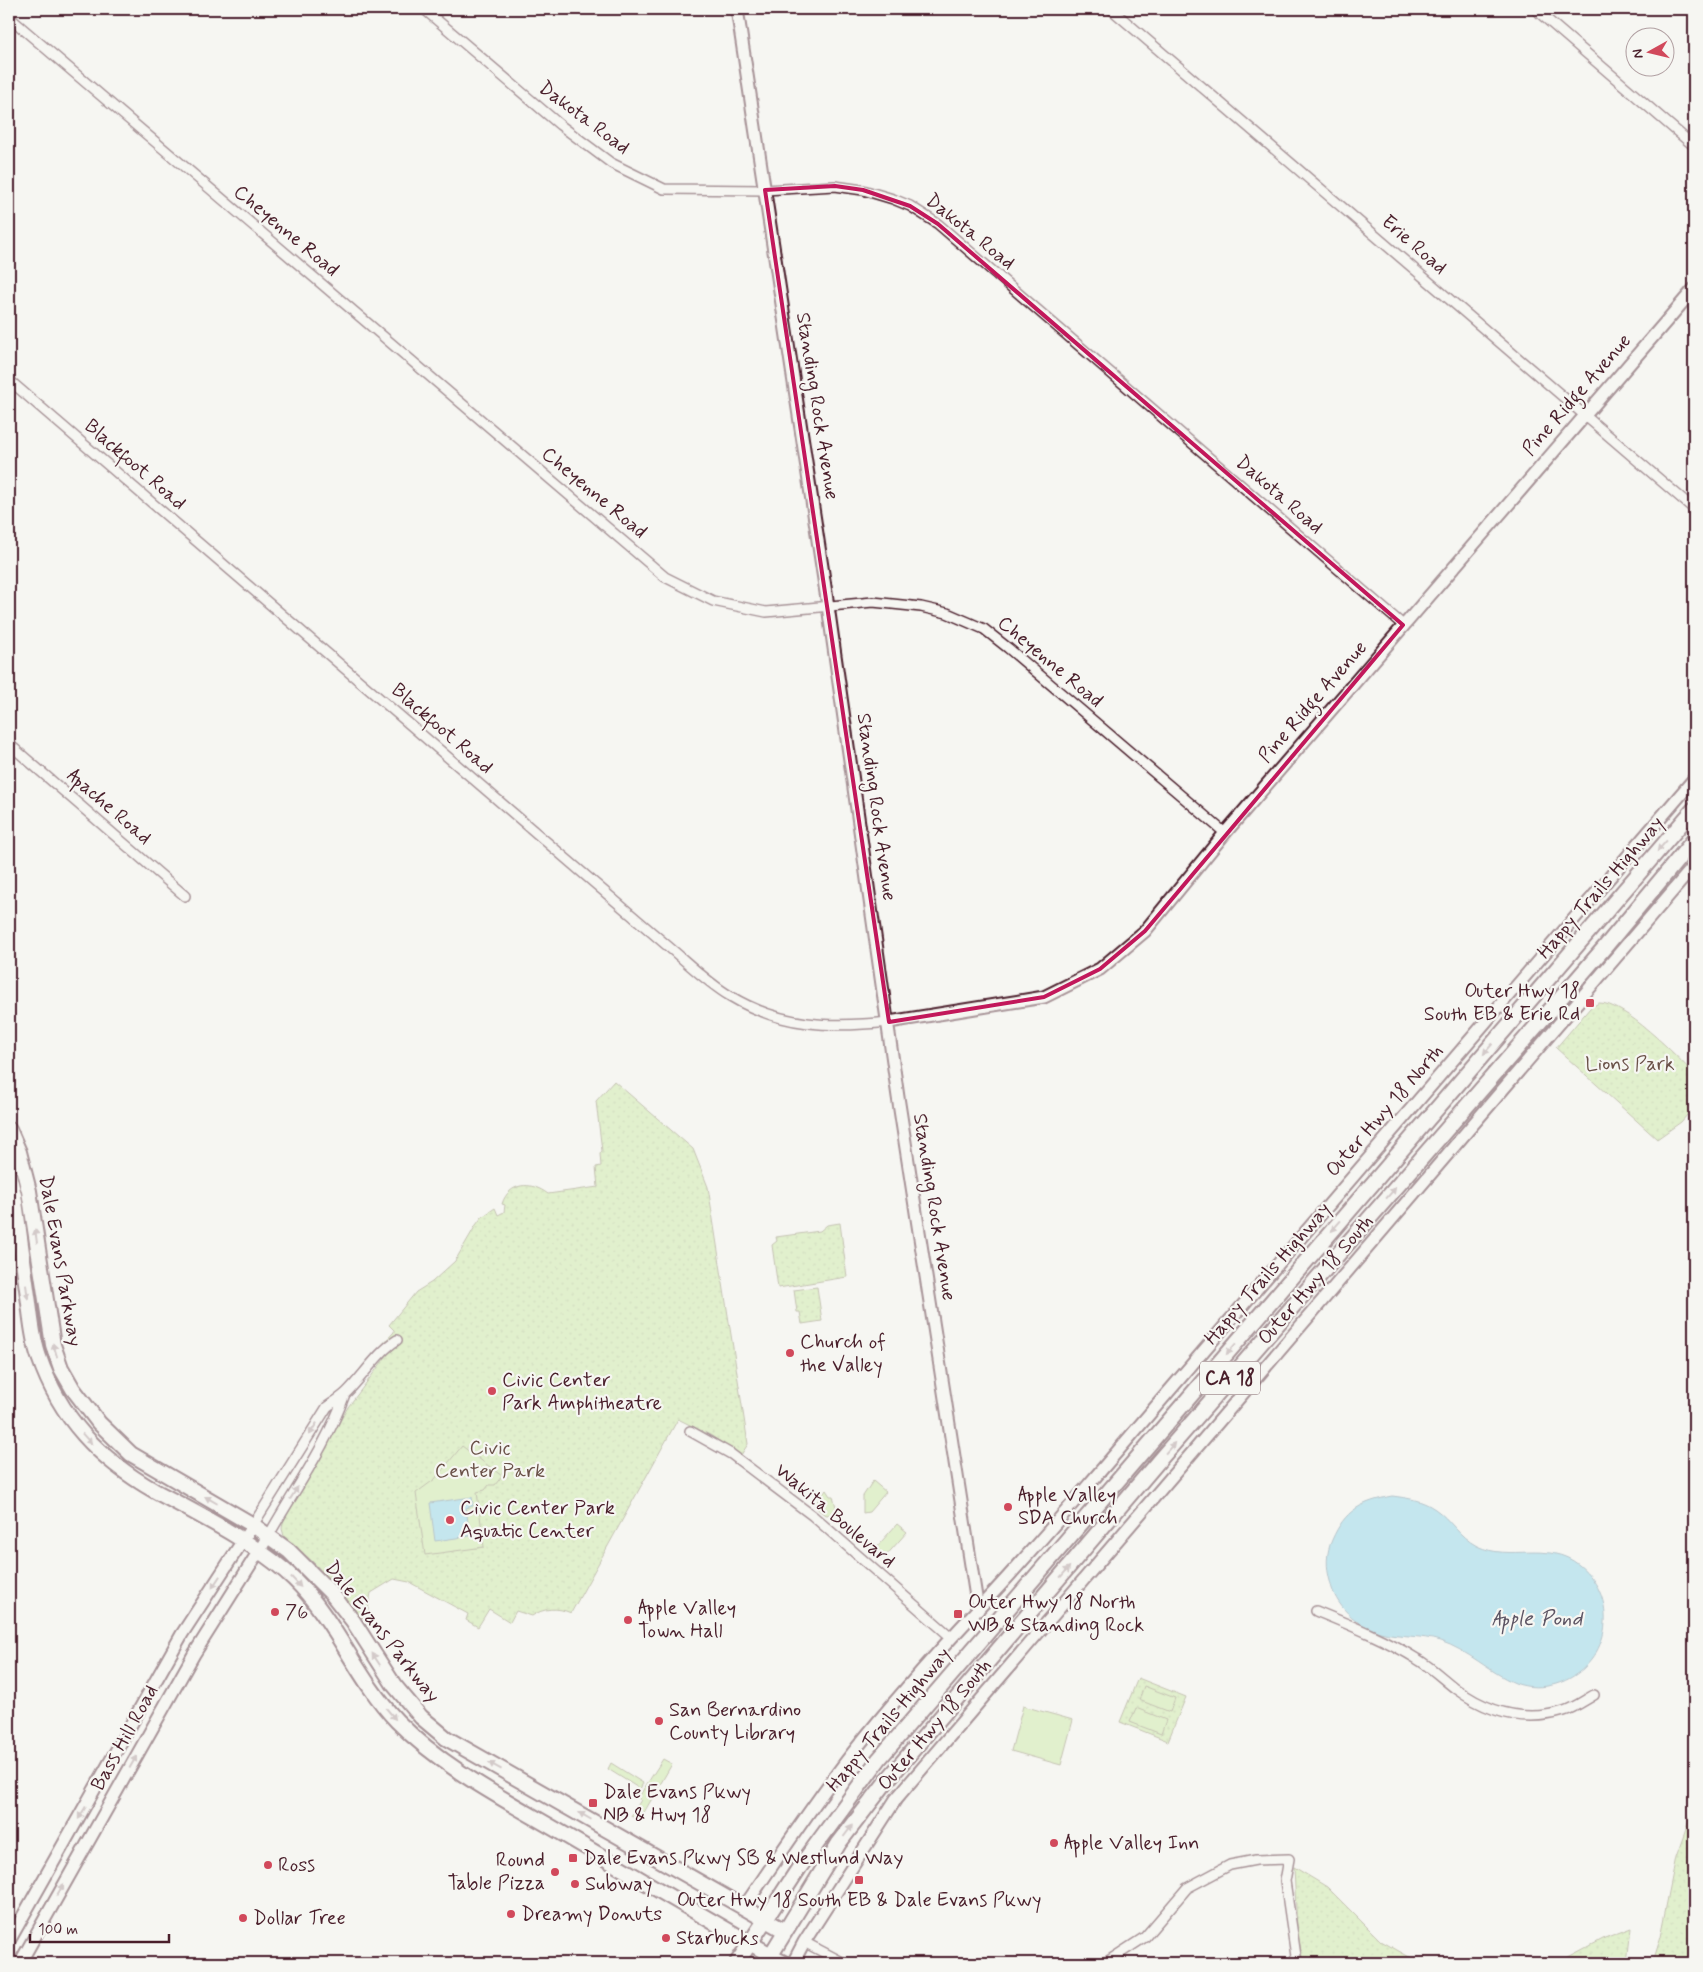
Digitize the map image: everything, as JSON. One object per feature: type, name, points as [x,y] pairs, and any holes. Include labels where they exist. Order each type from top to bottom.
[{"type":"main road","name":"Happy Trails Highway","points":[[737,1963],[835,1817],[879,1759],[1694,810]]},
{"type":"main road","name":"Happy Trails Highway","points":[[769,1959],[839,1843],[889,1778],[1162,1457],[1605,947],[1694,840]]},
{"type":"main road","name":"Dale Evans Parkway","points":[[9,1129],[19,1152],[29,1191],[53,1345],[67,1380],[99,1423],[131,1454],[253,1525],[289,1550],[331,1594],[353,1621],[394,1685],[421,1716],[446,1738],[786,1931]]},
{"type":"main road","name":"Dale Evans Parkway","points":[[9,1175],[14,1195],[32,1327],[39,1356],[61,1405],[89,1442],[127,1474],[259,1551],[294,1579],[326,1617],[379,1699],[396,1720],[440,1759],[533,1816],[750,1943],[769,1959]]},
{"type":"street","name":"Dakota Road","points":[[424,9],[560,125],[611,164],[664,189],[765,190],[835,186],[863,190],[910,206],[938,224],[1403,626]]},
{"type":"street","name":"Standing Rock Avenue","points":[[737,9],[828,606],[903,1127],[978,1610]]},
{"type":"street","name":"Erie Road","points":[[1111,9],[1694,509]]},
{"type":"street","points":[[1535,9],[1694,146]]},
{"type":"street","name":"Cheyenne Road","points":[[9,17],[665,577],[713,601],[766,612],[873,602],[901,604],[947,613],[984,629],[1225,833]]},
{"type":"street","name":"Pine Ridge Avenue","points":[[888,1022],[1044,997],[1100,969],[1145,931],[1225,833],[1694,289]]},
{"type":"street","name":"Blackfoot Road","points":[[9,380],[730,996],[779,1018],[812,1024],[850,1026],[888,1022]]},
{"type":"street","name":"Apache Road","points":[[9,744],[186,896]]},
{"type":"street","name":"Outer Hwy 18 North","points":[[744,1907],[801,1823],[852,1755],[951,1638],[1110,1460],[1694,779]]},
{"type":"street","name":"Outer Hwy 18 South","points":[[793,1963],[804,1942],[896,1799],[1694,866]]},
{"type":"street","points":[[253,1525],[327,1407],[346,1394],[376,1358],[397,1340]]},
{"type":"street","points":[[269,1535],[320,1451],[346,1394]]},
{"type":"street","name":"Wakita Boulevard","points":[[690,1430],[732,1454],[813,1516],[951,1638]]},
{"type":"street","name":"Bass Hill Road","points":[[9,1941],[182,1634],[253,1525]]},
{"type":"street","name":"Bass Hill Road","points":[[20,1963],[194,1654],[269,1535]]},
{"type":"street","points":[[1316,1611],[1393,1645],[1458,1690],[1488,1708],[1516,1716],[1538,1716],[1565,1711],[1594,1695]]},
{"type":"street","points":[[1104,1963],[1145,1937],[1187,1888],[1230,1865],[1276,1858],[1289,1859],[1285,1882],[1287,1906],[1297,1963]]},
{"type":"street","points":[[786,1931],[844,1963]]},
{"type":"street","points":[[769,1959],[787,1963]]},
{"type":"highlighted area","points":[[835,186],[863,190],[910,206],[938,224],[1403,625],[1145,931],[1100,969],[1044,997],[889,1022],[765,190]]},
{"type":"green space","name":"Lions Park","points":[[1599,1003],[1610,1005],[1636,1020],[1663,1043],[1694,1074],[1694,1107],[1681,1122],[1657,1139],[1556,1048],[1590,1008]]},
{"type":"green space","name":"Civic Center Park","points":[[614,1081],[693,1149],[708,1187],[748,1444],[741,1455],[710,1435],[678,1419],[571,1613],[551,1609],[541,1611],[532,1616],[516,1611],[510,1622],[489,1609],[478,1627],[466,1620],[468,1614],[409,1582],[394,1579],[371,1593],[367,1614],[360,1619],[339,1590],[314,1563],[284,1536],[283,1522],[348,1407],[388,1354],[381,1346],[394,1332],[389,1325],[416,1292],[432,1282],[455,1261],[482,1217],[495,1208],[498,1215],[504,1212],[505,1205],[502,1204],[505,1197],[510,1191],[521,1186],[535,1187],[548,1194],[598,1187],[596,1167],[601,1166],[600,1154],[602,1151],[596,1101]]},
{"type":"green space","points":[[840,1223],[847,1277],[778,1288],[772,1245],[777,1241],[776,1237],[820,1231],[827,1225]]},
{"type":"green space","points":[[817,1287],[822,1321],[802,1324],[800,1312],[797,1312],[794,1290]]},
{"type":"green space","name":"Civic Center Park Aquatic Center","points":[[462,1446],[502,1476],[495,1485],[489,1485],[485,1490],[477,1492],[484,1547],[425,1555],[416,1493],[435,1479]]},
{"type":"green space","points":[[873,1481],[886,1492],[869,1512],[863,1513],[863,1496]]},
{"type":"green space","points":[[826,1490],[830,1496],[833,1496],[838,1514],[825,1515],[815,1507],[815,1504]]},
{"type":"green space","points":[[897,1524],[907,1532],[884,1558],[874,1550]]},
{"type":"green space","points":[[1138,1678],[1186,1697],[1168,1741],[1120,1722]]},
{"type":"green space","points":[[1144,1686],[1175,1698],[1170,1712],[1139,1700]]},
{"type":"green space","points":[[1023,1706],[1073,1720],[1061,1765],[1011,1751]]},
{"type":"green space","points":[[1136,1708],[1166,1720],[1161,1734],[1130,1722]]},
{"type":"green space","points":[[663,1759],[672,1764],[639,1821],[631,1816],[641,1800],[638,1798]]},
{"type":"green space","points":[[611,1763],[643,1783],[640,1789],[608,1769]]},
{"type":"green space","points":[[1694,1807],[1694,1963],[1652,1963],[1660,1937],[1676,1857]]},
{"type":"green space","points":[[1294,1867],[1327,1887],[1381,1941],[1420,1963],[1303,1963],[1297,1929]]},
{"type":"green space","points":[[1631,1928],[1627,1963],[1557,1963],[1602,1939]]},
{"type":"water","name":"Apple Pond","points":[[1392,1496],[1425,1503],[1441,1513],[1465,1538],[1477,1546],[1502,1552],[1542,1552],[1555,1554],[1579,1565],[1593,1580],[1601,1596],[1605,1614],[1604,1632],[1598,1649],[1588,1664],[1574,1676],[1556,1684],[1541,1687],[1525,1686],[1505,1678],[1450,1645],[1433,1639],[1380,1632],[1363,1625],[1348,1613],[1337,1599],[1329,1576],[1327,1565],[1330,1545],[1342,1521],[1355,1509],[1371,1501]]},
{"type":"water","points":[[472,1497],[473,1506],[466,1508],[470,1536],[435,1541],[430,1503]]},
{"type":"place","name":"Outer Hwy 18 South EB & Erie Rd","points":[[1590,1003]]},
{"type":"place","name":"Church of the Valley","points":[[790,1353]]},
{"type":"place","name":"Civic Center Park Amphitheatre","points":[[492,1391]]},
{"type":"place","name":"Apple Valley SDA Church","points":[[1008,1507]]},
{"type":"place","name":"Civic Center Park Aquatic Center","points":[[450,1520]]},
{"type":"place","name":"76","points":[[275,1612]]},
{"type":"place","name":"Outer Hwy 18 North WB & Standing Rock","points":[[958,1614]]},
{"type":"place","name":"Apple Valley Town Hall","points":[[628,1620]]},
{"type":"place","name":"San Bernardino County Library","points":[[659,1721]]},
{"type":"place","name":"Dale Evans Pkwy NB & Hwy 18","points":[[593,1803]]},
{"type":"place","name":"Apple Valley Inn","points":[[1054,1843]]},
{"type":"place","name":"Dale Evans Pkwy SB & Westlund Way","points":[[573,1858]]},
{"type":"place","name":"Ross","points":[[268,1865]]},
{"type":"place","name":"Round Table Pizza","points":[[555,1872]]},
{"type":"place","name":"Outer Hwy 18 South EB & Dale Evans Pkwy","points":[[859,1880]]},
{"type":"place","name":"Subway","points":[[575,1884]]},
{"type":"place","name":"Dreamy Donuts","points":[[511,1914]]},
{"type":"place","name":"Dollar Tree","points":[[243,1918]]},
{"type":"place","name":"Starbucks","points":[[666,1938]]}]
